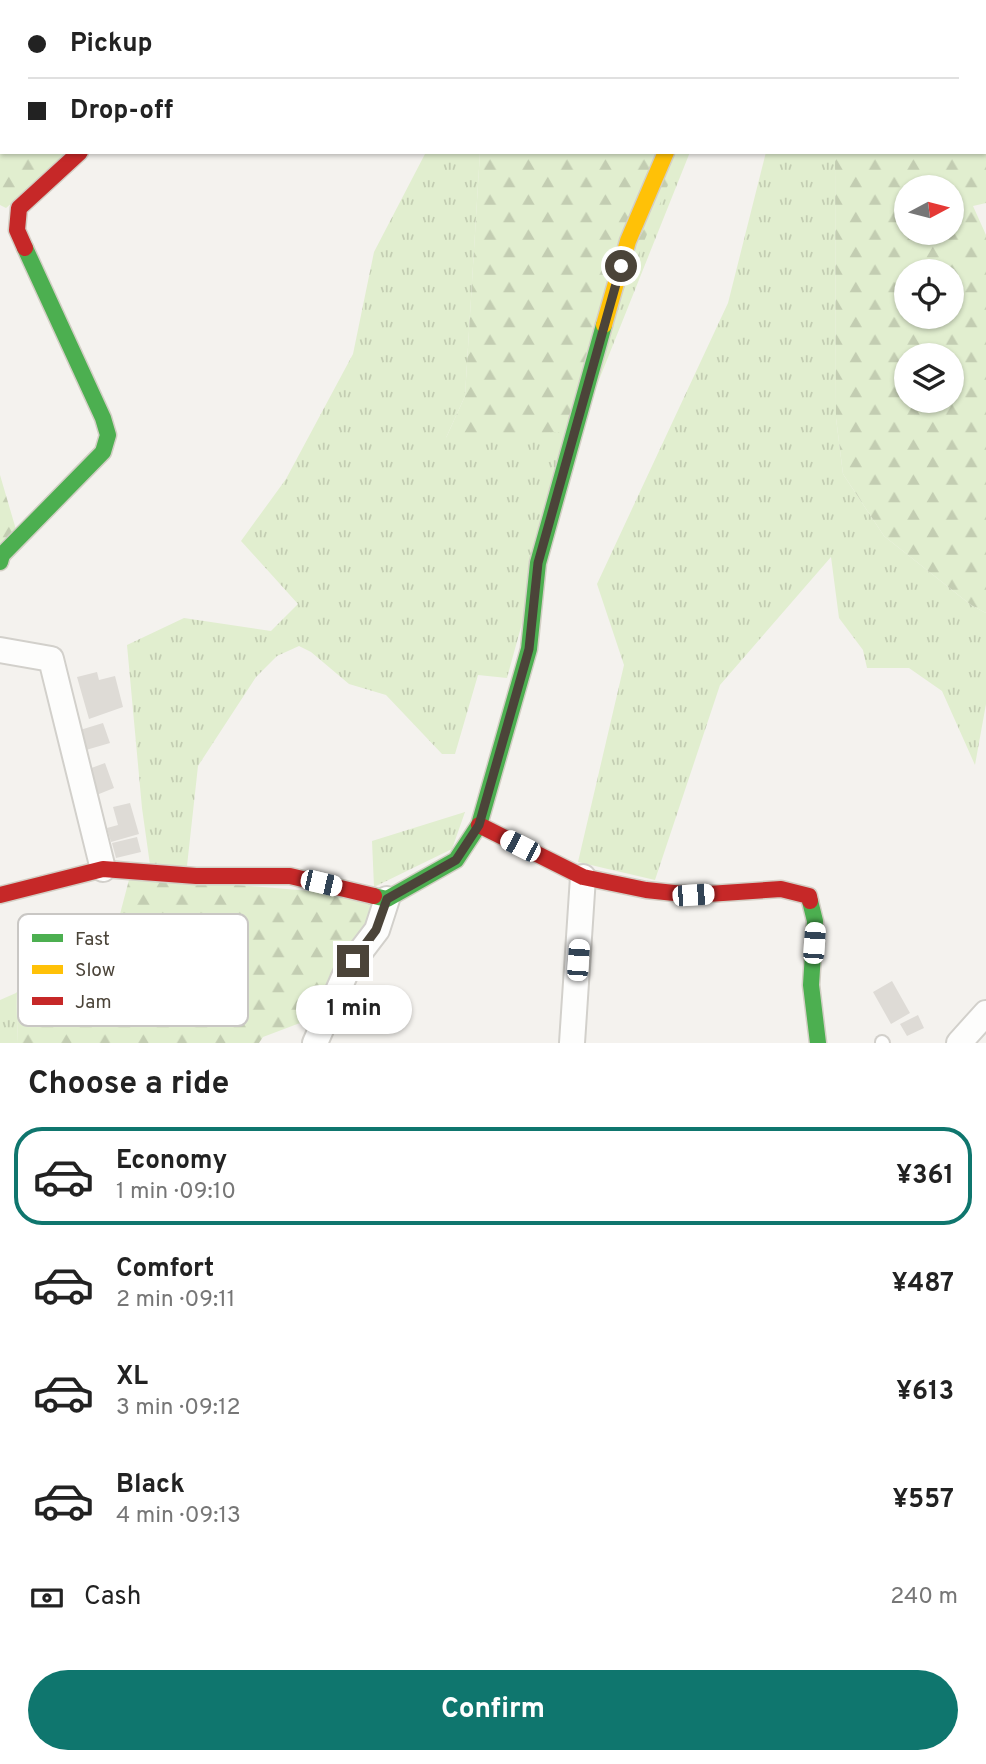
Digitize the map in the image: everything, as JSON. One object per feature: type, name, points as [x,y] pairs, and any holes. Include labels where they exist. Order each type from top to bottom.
[{"type":"street","points":[[0,562],[2,555],[103,452],[108,435],[103,418],[17,230],[19,208],[78,154]]},
{"type":"street","points":[[315,1043],[348,968],[376,930],[387,899],[456,860],[479,825],[529,649],[538,563],[582,402],[628,241],[665,154]]},
{"type":"street","points":[[0,650],[51,659],[103,869]]},
{"type":"street","points":[[479,825],[583,877],[646,890],[693,895],[781,889],[809,896],[815,921],[811,985],[818,1043]]},
{"type":"street","points":[[0,895],[103,869],[196,876],[290,876],[387,899]]},
{"type":"street","points":[[572,1043],[583,877]]},
{"type":"street","points":[[963,1042],[986,1013]]},
{"type":"green space","points":[[0,154],[71,154],[6,208],[0,205]]},
{"type":"green space","points":[[425,154],[480,154],[465,396],[446,438],[680,154],[689,154],[567,460],[507,678],[478,675],[455,754],[442,754],[386,695],[349,684],[311,652],[299,646],[277,656],[256,677],[198,766],[186,875],[151,872],[142,808],[127,645],[184,618],[271,631],[298,604],[241,541],[286,479],[353,354],[374,252]]},
{"type":"green space","points":[[480,154],[681,154],[563,432],[446,438],[465,396]]},
{"type":"green space","points":[[765,154],[835,154],[836,418],[843,474],[884,536],[971,605],[986,613],[986,704],[975,765],[942,691],[909,668],[867,668],[863,650],[839,618],[831,557],[720,685],[655,880],[578,862],[624,665],[597,584],[728,303]]},
{"type":"green space","points":[[835,154],[986,154],[986,203],[973,206],[986,235],[986,613],[971,605],[884,536],[843,474],[836,418]]},
{"type":"green space","points":[[0,475],[17,533],[0,562]]},
{"type":"green space","points":[[465,812],[452,849],[374,887],[372,841]]},
{"type":"green space","points":[[130,876],[381,897],[329,1012],[263,1037],[259,1043],[18,1043],[16,993],[18,991],[18,1026],[248,1026],[248,914],[120,914]]},
{"type":"green space","points":[[16,993],[18,1043],[0,1043],[0,1000]]},
{"type":"building","points":[[97,672],[99,680],[115,676],[123,707],[89,719],[77,677]]},
{"type":"building","points":[[103,723],[110,743],[86,750],[80,730]]},
{"type":"building","points":[[105,763],[114,788],[94,796],[86,770]]},
{"type":"building","points":[[130,803],[139,834],[111,842],[107,828],[118,825],[113,807]]},
{"type":"building","points":[[137,837],[141,852],[116,858],[112,843]]},
{"type":"building","points":[[892,981],[910,1013],[891,1024],[873,992]]},
{"type":"building","points":[[918,1015],[924,1028],[907,1036],[900,1024]]},
{"type":"traffic: fast","points":[[0,562],[2,555],[103,452],[108,435],[103,418],[25,248]]},
{"type":"traffic: fast","points":[[374,896],[387,899],[456,860],[479,825],[529,649],[538,563],[604,325]]},
{"type":"traffic: fast","points":[[810,901],[815,921],[811,985],[818,1043]]},
{"type":"traffic: slow","points":[[604,325],[628,241],[665,154]]},
{"type":"traffic: jam","points":[[25,248],[17,230],[19,208],[78,154]]},
{"type":"traffic: jam","points":[[479,825],[583,877],[646,890],[693,895],[781,889],[809,896],[810,901]]},
{"type":"traffic: jam","points":[[0,895],[103,869],[196,876],[290,876],[374,896]]},
{"type":"route","points":[[353,961],[376,930],[387,899],[456,860],[479,825],[529,649],[538,563],[621,266]]}]
